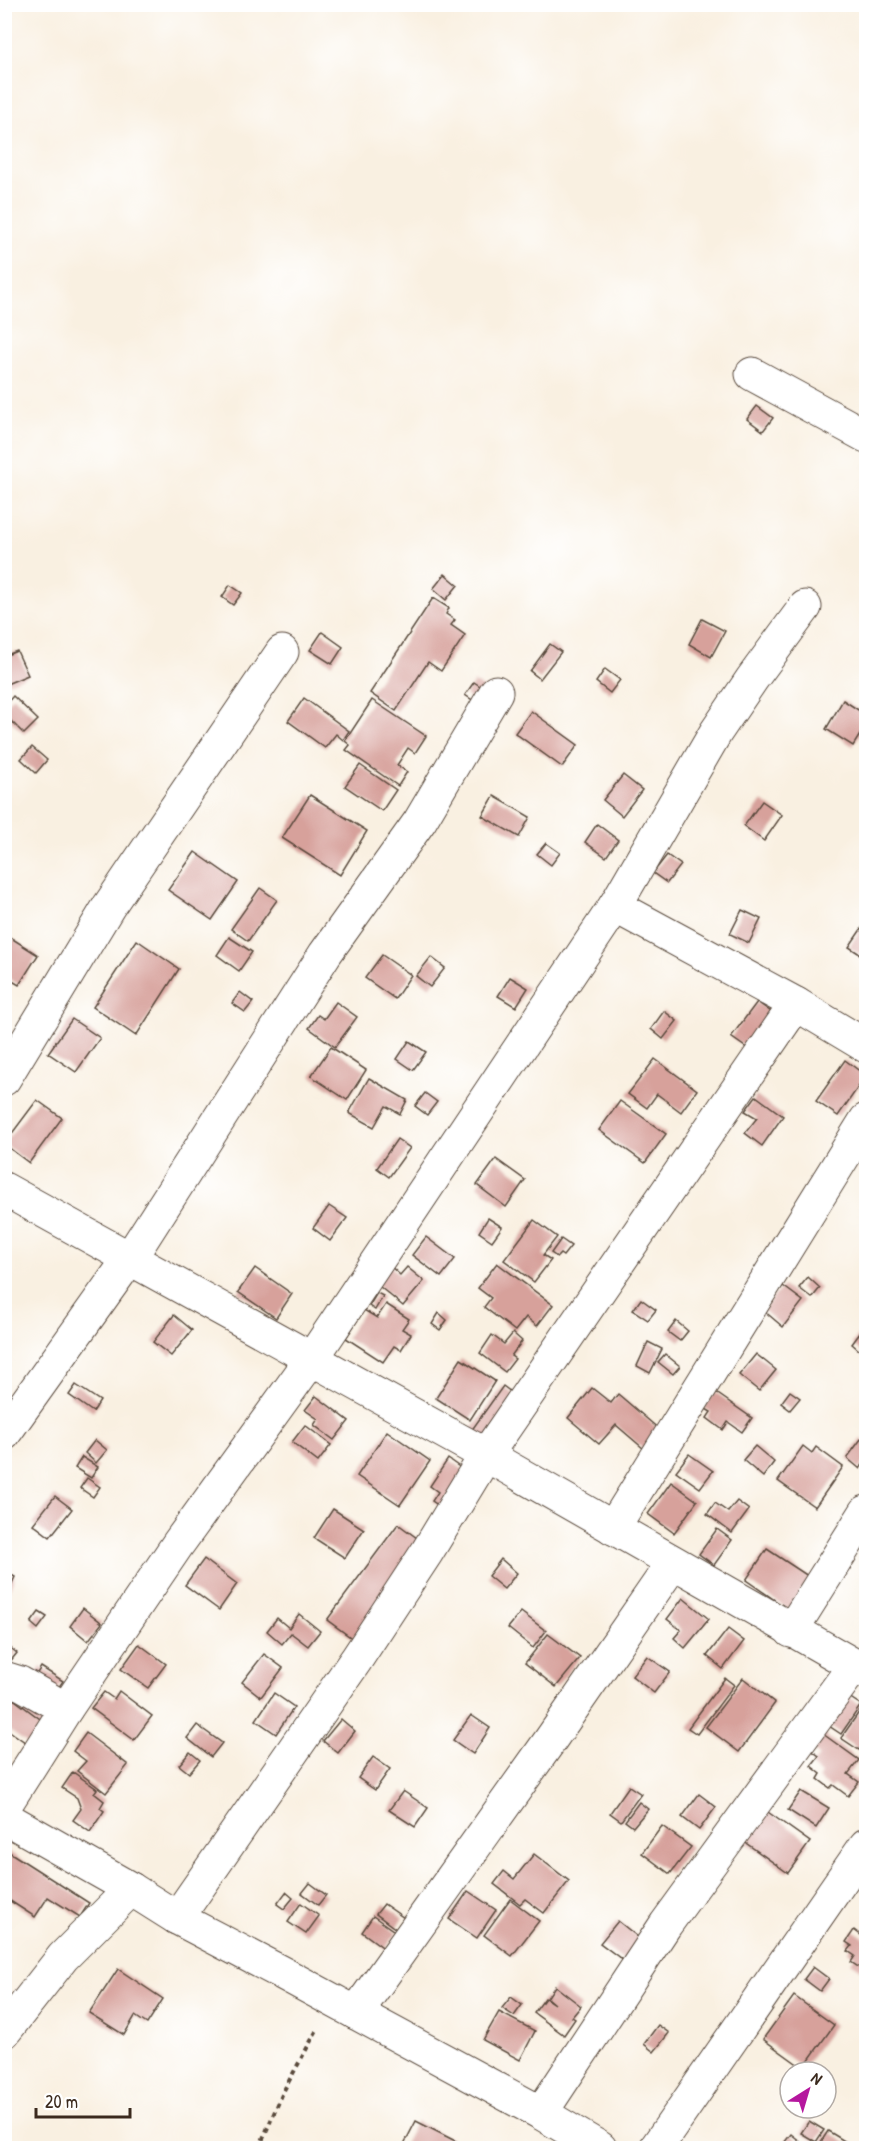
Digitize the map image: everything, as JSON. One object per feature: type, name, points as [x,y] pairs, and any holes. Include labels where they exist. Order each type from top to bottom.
[{"type":"street","points":[[752,374],[867,436]]},
{"type":"street","points":[[4,1807],[66,1709],[178,1544],[311,1360],[615,906],[717,732],[805,607]]},
{"type":"street","points":[[4,1079],[109,906],[282,652]]},
{"type":"street","points":[[4,1434],[130,1258],[325,954],[420,821],[496,692]]},
{"type":"street","points":[[615,906],[796,1004],[867,1046]]},
{"type":"street","points":[[177,1918],[356,1660],[427,1552],[486,1455],[796,1004]]},
{"type":"street","points":[[613,1528],[867,1120]]},
{"type":"street","points":[[4,1189],[486,1455],[860,1669],[666,1924],[541,2114]]},
{"type":"street","points":[[791,1631],[867,1512]]},
{"type":"street","points":[[344,2007],[549,1742],[673,1563]]},
{"type":"street","points":[[4,1677],[20,1683],[66,1709]]},
{"type":"street","points":[[4,1817],[131,1889],[177,1918],[600,2148]]},
{"type":"street","points":[[656,2148],[867,1845]]},
{"type":"street","points":[[4,2032],[63,1957],[131,1889]]},
{"type":"path","points":[[259,2148],[284,2090],[344,2007]]},
{"type":"building","points":[[757,406],[773,418],[763,431],[747,419]]},
{"type":"building","points":[[445,574],[458,585],[446,600],[433,589]]},
{"type":"building","points":[[230,585],[242,593],[233,605],[222,597]]},
{"type":"building","points":[[433,598],[449,608],[446,614],[455,620],[451,625],[465,635],[441,671],[428,662],[396,711],[370,693]]},
{"type":"building","points":[[702,619],[725,631],[711,657],[689,644]]},
{"type":"building","points":[[322,632],[343,647],[332,664],[310,650]]},
{"type":"building","points":[[550,644],[561,652],[540,679],[530,671]]},
{"type":"building","points":[[17,651],[28,675],[4,685],[4,656]]},
{"type":"building","points":[[605,669],[620,680],[610,693],[596,682]]},
{"type":"building","points":[[474,682],[486,690],[477,703],[465,695]]},
{"type":"building","points":[[13,696],[38,720],[24,734],[5,715],[5,705]]},
{"type":"building","points":[[304,698],[349,731],[343,740],[336,734],[325,748],[288,721]]},
{"type":"building","points":[[372,700],[426,736],[415,753],[408,748],[397,765],[407,772],[398,786],[346,750],[350,745],[345,741]]},
{"type":"building","points":[[843,700],[866,715],[866,725],[853,746],[826,729]]},
{"type":"building","points":[[531,711],[578,745],[562,767],[515,733]]},
{"type":"building","points":[[32,747],[47,760],[36,773],[21,759]]},
{"type":"building","points":[[360,765],[396,790],[382,811],[345,786]]},
{"type":"building","points":[[623,775],[642,790],[622,816],[603,800]]},
{"type":"building","points":[[310,795],[367,831],[340,875],[282,838]]},
{"type":"building","points":[[494,796],[530,817],[519,837],[482,816]]},
{"type":"building","points":[[762,801],[782,815],[764,841],[744,826]]},
{"type":"building","points":[[597,824],[618,840],[606,857],[585,842]]},
{"type":"building","points":[[546,843],[560,853],[551,865],[537,854]]},
{"type":"building","points":[[195,852],[238,882],[212,920],[168,890]]},
{"type":"building","points":[[667,855],[681,865],[667,883],[653,873]]},
{"type":"building","points":[[260,888],[277,900],[248,941],[231,929]]},
{"type":"building","points":[[742,910],[761,919],[749,943],[730,934]]},
{"type":"building","points":[[866,922],[866,958],[849,947]]},
{"type":"building","points":[[8,936],[38,955],[19,985],[4,976],[4,941]]},
{"type":"building","points":[[229,937],[252,952],[239,971],[217,955]]},
{"type":"building","points":[[137,940],[179,969],[136,1036],[93,1007]]},
{"type":"building","points":[[382,955],[411,975],[395,999],[365,978]]},
{"type":"building","points":[[431,957],[445,968],[430,987],[416,976]]},
{"type":"building","points":[[510,977],[528,988],[516,1007],[498,996]]},
{"type":"building","points":[[240,992],[253,1002],[245,1012],[232,1003]]},
{"type":"building","points":[[336,1002],[357,1017],[335,1047],[309,1028],[318,1015],[324,1019]]},
{"type":"building","points":[[757,1002],[774,1014],[748,1049],[731,1037]]},
{"type":"building","points":[[664,1011],[677,1021],[663,1039],[651,1029]]},
{"type":"building","points":[[72,1019],[100,1038],[76,1072],[48,1053]]},
{"type":"building","points":[[409,1041],[426,1052],[413,1070],[397,1059]]},
{"type":"building","points":[[331,1047],[366,1070],[347,1100],[311,1076]]},
{"type":"building","points":[[655,1059],[697,1090],[681,1112],[657,1094],[647,1108],[628,1094]]},
{"type":"building","points":[[845,1060],[866,1076],[838,1116],[816,1101]]},
{"type":"building","points":[[369,1078],[407,1100],[400,1114],[386,1106],[374,1127],[349,1113]]},
{"type":"building","points":[[425,1093],[437,1102],[427,1115],[415,1106]]},
{"type":"building","points":[[756,1096],[783,1116],[762,1146],[745,1133],[757,1118],[745,1111]]},
{"type":"building","points":[[37,1100],[62,1118],[29,1163],[4,1144]]},
{"type":"building","points":[[620,1101],[666,1134],[645,1163],[599,1130]]},
{"type":"building","points":[[397,1139],[410,1148],[389,1177],[377,1168]]},
{"type":"building","points":[[496,1159],[525,1180],[506,1207],[477,1185]]},
{"type":"building","points":[[329,1206],[347,1218],[330,1241],[313,1228]]},
{"type":"building","points":[[488,1218],[502,1227],[492,1241],[479,1232]]},
{"type":"building","points":[[534,1220],[557,1237],[543,1255],[551,1260],[534,1282],[504,1260]]},
{"type":"building","points":[[426,1237],[455,1259],[441,1277],[412,1255]]},
{"type":"building","points":[[561,1239],[571,1246],[563,1256],[560,1254],[557,1257],[551,1253]]},
{"type":"building","points":[[497,1263],[553,1305],[537,1326],[526,1317],[515,1331],[484,1307],[491,1298],[478,1288]]},
{"type":"building","points":[[388,1264],[400,1275],[407,1267],[424,1281],[403,1306],[374,1282]]},
{"type":"building","points":[[255,1268],[292,1294],[276,1318],[238,1292]]},
{"type":"building","points":[[808,1277],[820,1288],[812,1298],[799,1288]]},
{"type":"building","points":[[783,1286],[803,1301],[783,1327],[763,1310]]},
{"type":"building","points":[[377,1293],[383,1296],[375,1310],[369,1306]]},
{"type":"building","points":[[641,1299],[656,1310],[648,1320],[633,1310]]},
{"type":"building","points":[[386,1304],[409,1319],[402,1329],[411,1334],[401,1350],[394,1346],[383,1362],[346,1338],[364,1310],[377,1318]]},
{"type":"building","points":[[439,1313],[447,1320],[440,1330],[432,1324]]},
{"type":"building","points":[[174,1315],[192,1330],[171,1356],[153,1342]]},
{"type":"building","points":[[676,1321],[688,1331],[680,1341],[668,1332]]},
{"type":"building","points":[[866,1325],[866,1356],[852,1344]]},
{"type":"building","points":[[513,1333],[522,1341],[511,1356],[515,1359],[505,1372],[480,1353],[492,1335],[504,1344]]},
{"type":"building","points":[[648,1342],[662,1349],[650,1373],[637,1366]]},
{"type":"building","points":[[665,1354],[680,1366],[673,1374],[658,1362]]},
{"type":"building","points":[[756,1354],[776,1370],[759,1391],[739,1375]]},
{"type":"building","points":[[461,1359],[495,1381],[470,1420],[436,1398]]},
{"type":"building","points":[[76,1385],[100,1401],[93,1412],[69,1395]]},
{"type":"building","points":[[503,1386],[516,1396],[485,1441],[471,1431]]},
{"type":"building","points":[[592,1388],[611,1403],[618,1394],[660,1430],[644,1449],[616,1425],[599,1444],[568,1418]]},
{"type":"building","points":[[790,1391],[800,1398],[790,1410],[781,1403]]},
{"type":"building","points":[[715,1392],[752,1418],[742,1432],[728,1422],[723,1430],[707,1418],[711,1412],[704,1408]]},
{"type":"building","points":[[316,1396],[349,1421],[334,1440],[314,1425],[318,1419],[305,1410]]},
{"type":"building","points":[[305,1425],[331,1445],[318,1462],[292,1442]]},
{"type":"building","points":[[387,1431],[430,1461],[400,1505],[357,1476]]},
{"type":"building","points":[[861,1439],[866,1443],[866,1460],[860,1469],[847,1458]]},
{"type":"building","points":[[95,1440],[107,1450],[96,1463],[85,1453]]},
{"type":"building","points":[[755,1446],[774,1462],[763,1477],[743,1460]]},
{"type":"building","points":[[803,1446],[812,1453],[816,1447],[843,1467],[815,1507],[778,1481]]},
{"type":"building","points":[[689,1454],[713,1471],[700,1488],[676,1471]]},
{"type":"building","points":[[82,1457],[98,1467],[91,1478],[75,1468]]},
{"type":"building","points":[[448,1459],[465,1471],[442,1508],[432,1501],[438,1492],[430,1486]]},
{"type":"building","points":[[87,1478],[100,1487],[93,1497],[80,1488]]},
{"type":"building","points":[[671,1482],[697,1501],[674,1533],[648,1514]]},
{"type":"building","points":[[55,1496],[72,1509],[50,1537],[33,1524]]},
{"type":"building","points":[[737,1501],[749,1510],[732,1533],[707,1514],[715,1503],[728,1512]]},
{"type":"building","points":[[333,1509],[364,1529],[345,1558],[314,1538]]},
{"type":"building","points":[[398,1524],[425,1544],[353,1639],[327,1620]]},
{"type":"building","points":[[717,1529],[732,1540],[714,1565],[699,1554]]},
{"type":"building","points":[[767,1549],[811,1578],[789,1610],[746,1580]]},
{"type":"building","points":[[204,1559],[237,1584],[219,1610],[185,1585]]},
{"type":"building","points":[[501,1559],[517,1573],[504,1589],[488,1576]]},
{"type":"building","points":[[5,1571],[15,1577],[5,1598]]},
{"type":"building","points":[[683,1598],[709,1619],[685,1648],[674,1638],[681,1630],[667,1619]]},
{"type":"building","points":[[83,1608],[102,1623],[88,1641],[70,1626]]},
{"type":"building","points":[[39,1612],[47,1617],[38,1629],[31,1623]]},
{"type":"building","points":[[521,1612],[546,1631],[533,1648],[508,1628]]},
{"type":"building","points":[[299,1614],[320,1631],[308,1646],[291,1633],[282,1644],[267,1631],[277,1618],[289,1628]]},
{"type":"building","points":[[728,1629],[744,1641],[723,1669],[707,1656]]},
{"type":"building","points":[[548,1634],[580,1658],[556,1687],[525,1663]]},
{"type":"building","points":[[4,1643],[17,1653],[4,1669]]},
{"type":"building","points":[[139,1644],[166,1664],[148,1688],[121,1669]]},
{"type":"building","points":[[264,1654],[283,1668],[261,1697],[242,1682]]},
{"type":"building","points":[[647,1656],[670,1672],[654,1693],[632,1676]]},
{"type":"building","points":[[41,1667],[63,1681],[52,1697],[30,1684]]},
{"type":"building","points":[[725,1678],[734,1685],[697,1734],[688,1728]]},
{"type":"building","points":[[743,1678],[775,1703],[739,1752],[706,1727]]},
{"type":"building","points":[[119,1691],[152,1716],[134,1740],[91,1708],[104,1692],[114,1699]]},
{"type":"building","points":[[274,1693],[294,1707],[276,1734],[256,1720]]},
{"type":"building","points":[[8,1695],[48,1725],[32,1747],[4,1727],[4,1700]]},
{"type":"building","points":[[846,1695],[861,1705],[841,1734],[826,1724]]},
{"type":"building","points":[[864,1705],[866,1706],[866,1740],[859,1750],[841,1738]]},
{"type":"building","points":[[471,1715],[490,1728],[473,1754],[453,1740]]},
{"type":"building","points":[[341,1719],[355,1731],[338,1753],[323,1741]]},
{"type":"building","points":[[197,1725],[222,1743],[211,1757],[187,1738]]},
{"type":"building","points":[[86,1733],[128,1765],[106,1793],[77,1771],[86,1761],[73,1751]]},
{"type":"building","points":[[823,1734],[859,1760],[848,1774],[859,1782],[848,1796],[833,1785],[830,1788],[818,1779],[821,1774],[811,1766],[819,1756],[811,1750]]},
{"type":"building","points":[[190,1752],[200,1760],[189,1773],[179,1765]]},
{"type":"building","points":[[373,1757],[390,1769],[375,1790],[358,1778]]},
{"type":"building","points":[[73,1772],[97,1789],[94,1793],[104,1801],[100,1808],[104,1811],[90,1832],[73,1820],[81,1809],[77,1798],[62,1788]]},
{"type":"building","points":[[629,1786],[641,1794],[621,1821],[610,1813]]},
{"type":"building","points":[[403,1791],[428,1808],[415,1827],[389,1810]]},
{"type":"building","points":[[801,1791],[829,1808],[816,1828],[788,1810]]},
{"type":"building","points":[[699,1794],[716,1807],[699,1830],[682,1817]]},
{"type":"building","points":[[639,1802],[648,1809],[633,1827],[625,1821]]},
{"type":"building","points":[[765,1810],[810,1842],[788,1873],[743,1841]]},
{"type":"building","points":[[662,1826],[691,1847],[670,1874],[642,1853]]},
{"type":"building","points":[[6,1850],[89,1903],[80,1917],[48,1897],[35,1917],[4,1897]]},
{"type":"building","points":[[534,1854],[569,1881],[544,1913],[525,1899],[520,1904],[494,1884],[504,1871],[514,1879]]},
{"type":"building","points":[[310,1883],[326,1895],[318,1905],[302,1893]]},
{"type":"building","points":[[468,1891],[496,1910],[477,1938],[449,1919]]},
{"type":"building","points":[[286,1892],[293,1898],[284,1909],[277,1904]]},
{"type":"building","points":[[510,1899],[539,1921],[512,1956],[484,1935]]},
{"type":"building","points":[[301,1903],[319,1916],[306,1934],[288,1922]]},
{"type":"building","points":[[384,1904],[404,1918],[396,1929],[376,1914]]},
{"type":"building","points":[[373,1916],[397,1933],[385,1949],[362,1932]]},
{"type":"building","points":[[618,1921],[644,1942],[628,1964],[600,1943]]},
{"type":"building","points":[[854,1930],[866,1939],[866,1972],[851,1962],[855,1956],[848,1951],[852,1946],[846,1942]]},
{"type":"building","points":[[813,1967],[829,1979],[820,1991],[804,1979]]},
{"type":"building","points":[[118,1969],[163,1999],[147,2024],[135,2016],[124,2035],[89,2013]]},
{"type":"building","points":[[555,1986],[581,2006],[572,2017],[575,2019],[564,2035],[534,2013],[545,1998],[554,2004],[547,1998]]},
{"type":"building","points":[[794,1996],[834,2025],[809,2060],[792,2060],[763,2039]]},
{"type":"building","points":[[511,1997],[522,2005],[514,2016],[502,2008]]},
{"type":"building","points":[[499,2012],[535,2031],[520,2060],[483,2040]]},
{"type":"building","points":[[658,2025],[669,2033],[654,2052],[644,2044]]},
{"type":"building","points":[[416,2121],[469,2148],[402,2148]]},
{"type":"building","points":[[809,2121],[824,2130],[816,2142],[801,2133]]},
{"type":"building","points":[[828,2131],[856,2148],[817,2148]]},
{"type":"building","points":[[791,2134],[805,2145],[802,2148],[780,2148]]}]
